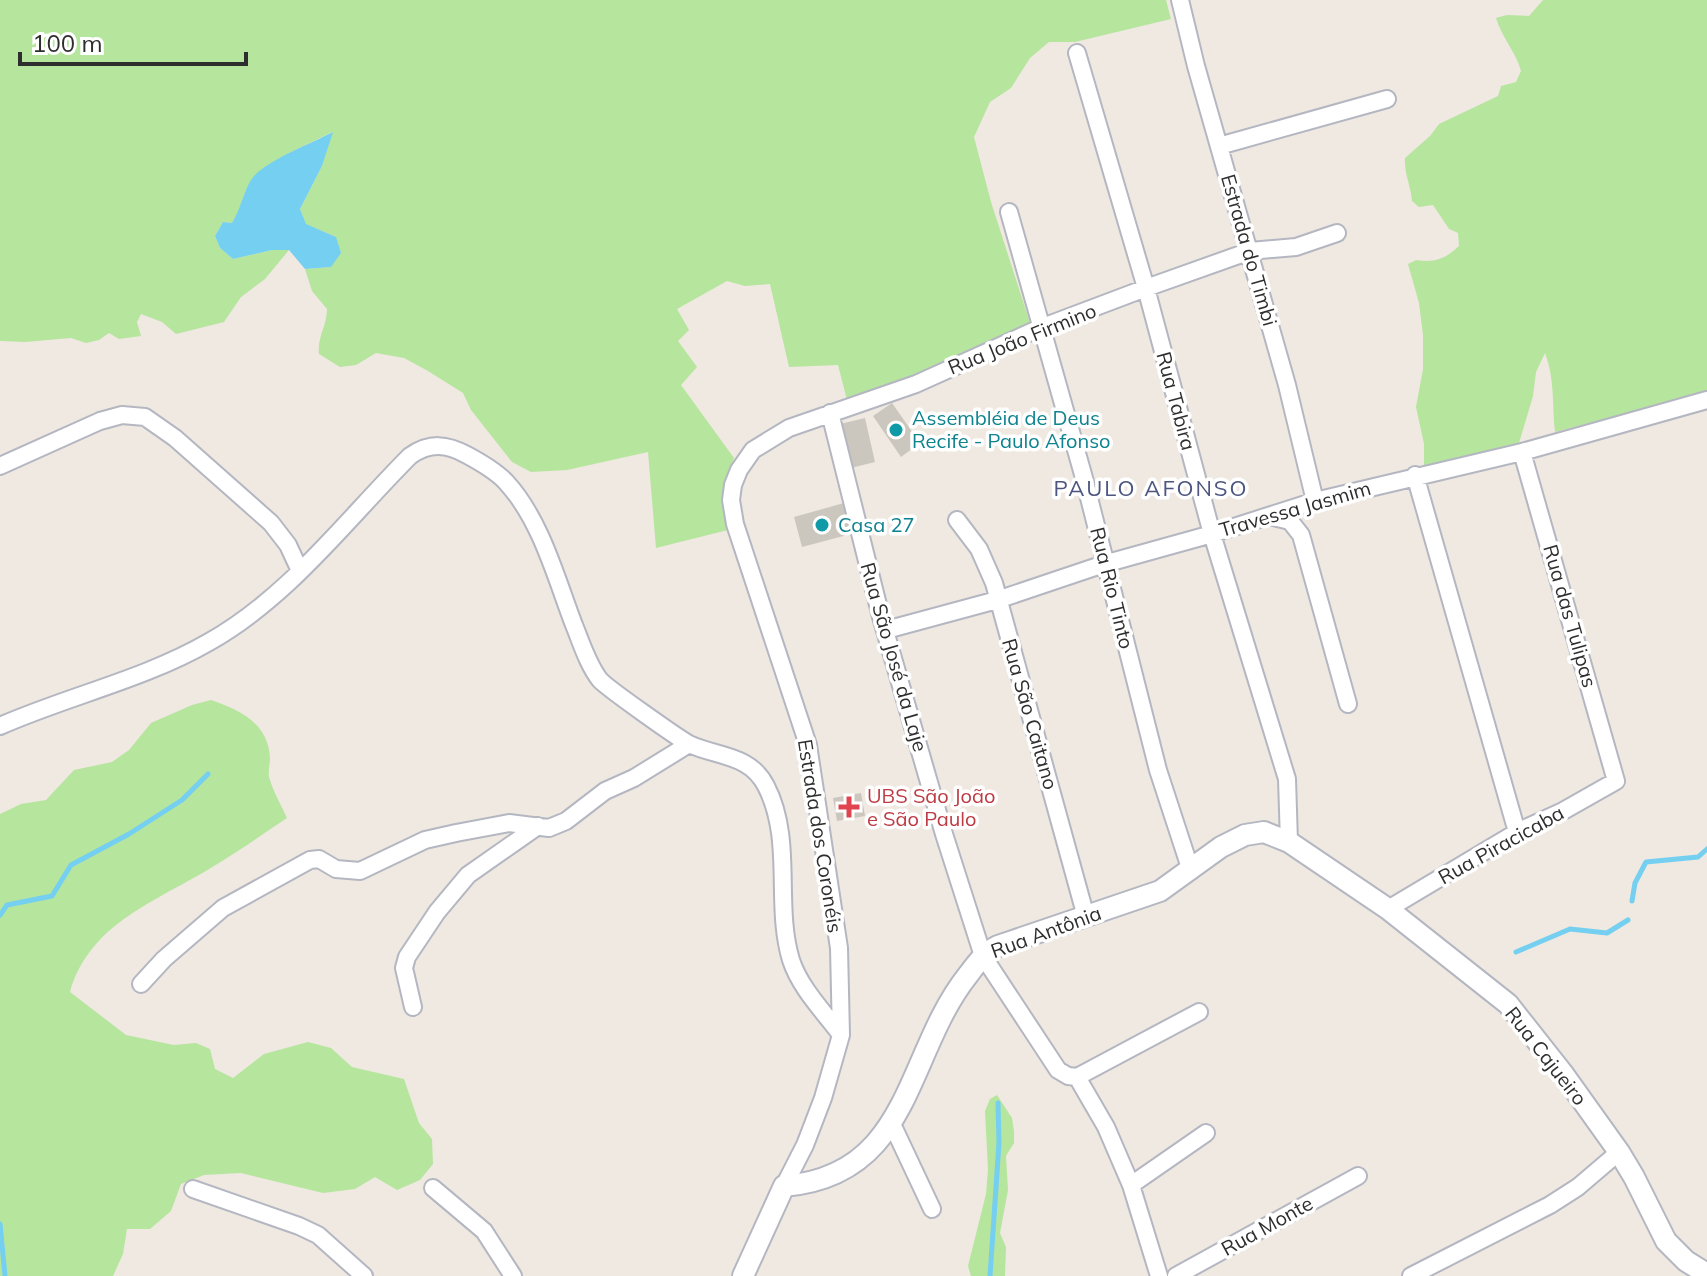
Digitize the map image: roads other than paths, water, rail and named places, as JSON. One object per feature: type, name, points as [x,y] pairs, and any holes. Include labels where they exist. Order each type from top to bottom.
[{"type":"street","name":"Estrada do Timbi","points":[[1180,0],[1287,385],[1315,501]]},
{"type":"street","name":"Rua Tabira","points":[[1077,53],[1146,288],[1212,534],[1287,779],[1289,842]]},
{"type":"street","points":[[1219,146],[1387,99]]},
{"type":"street","name":"Rua Rio Tinto","points":[[1009,212],[1084,478],[1158,770],[1191,871]]},
{"type":"street","name":"Rua João Firmino","points":[[733,485],[753,450],[789,428],[916,384],[1040,328],[1146,288],[1250,251],[1296,247],[1337,233]]},
{"type":"street","name":"Travessa Jasmim","points":[[886,630],[997,600],[1104,564],[1315,501],[1522,452],[1707,400]]},
{"type":"street","name":"Rua São José da Laje","points":[[830,413],[886,630],[944,834],[983,956],[1058,1070],[1077,1077],[1106,1127],[1131,1185],[1159,1276]]},
{"type":"street","points":[[0,466],[100,421],[122,415],[145,417],[175,438],[271,523],[288,545],[300,571]]},
{"type":"street","points":[[0,726],[206,644],[237,625],[300,571],[410,456],[427,447],[445,445],[454,448],[493,471],[517,496],[543,546],[579,638],[601,681],[689,744],[742,761],[766,784],[782,846],[784,923],[790,957],[796,974],[841,1035]]},
{"type":"street","name":"Rua das Tulipas","points":[[1522,452],[1616,781]]},
{"type":"street","points":[[1415,475],[1517,832]]},
{"type":"street","name":"Estrada dos Coronéis","points":[[733,485],[731,500],[738,536],[808,745],[839,948],[841,1035],[823,1098],[805,1145],[784,1186]]},
{"type":"street","points":[[1267,516],[1290,521],[1301,535],[1348,704]]},
{"type":"street","name":"Rua São Caitano","points":[[957,520],[979,549],[987,566],[1086,917]]},
{"type":"street","points":[[141,984],[190,935],[223,908],[310,860],[319,859],[336,869],[360,871],[425,840],[509,823],[549,828],[566,821],[605,791],[634,778],[689,744]]},
{"type":"street","name":"Rua Piracicaba","points":[[1388,909],[1517,832],[1616,781]]},
{"type":"street","points":[[413,1007],[404,968],[407,957],[437,912],[468,875],[538,826]]},
{"type":"street","name":"Rua Antônia","points":[[784,1186],[805,1184],[846,1169],[869,1150],[892,1124],[942,1014],[983,956],[998,946],[1160,891],[1221,847],[1254,832],[1264,832],[1289,842],[1388,909]]},
{"type":"street","name":"Rua Cajueiro","points":[[1388,909],[1508,1004],[1619,1152],[1666,1241],[1687,1268],[1707,1274]]},
{"type":"street","points":[[1077,1077],[1199,1012]]},
{"type":"street","points":[[892,1124],[932,1209]]},
{"type":"street","points":[[1131,1185],[1206,1133]]},
{"type":"street","points":[[1411,1276],[1550,1205],[1578,1187],[1619,1152]]},
{"type":"street","name":"Rua Monte","points":[[1176,1276],[1358,1176]]},
{"type":"street","points":[[743,1276],[784,1186]]},
{"type":"street","points":[[433,1188],[484,1231],[513,1276]]},
{"type":"street","points":[[193,1189],[309,1230],[364,1276]]},
{"type":"water","points":[[333,132],[322,166],[300,209],[306,224],[336,237],[341,253],[331,267],[305,269],[289,250],[272,250],[233,259],[220,248],[215,236],[223,222],[232,223],[254,176],[280,158]]},
{"type":"waterway","points":[[0,915],[7,905],[52,896],[71,865],[129,834],[182,800],[208,774]]},
{"type":"waterway","points":[[1632,901],[1635,883],[1646,862],[1698,857],[1707,849]]},
{"type":"waterway","points":[[1516,952],[1570,929],[1607,933],[1628,920]]},
{"type":"waterway","points":[[990,1276],[999,1143],[998,1103]]},
{"type":"waterway","points":[[0,1224],[5,1276]]},
{"type":"place","name":"Assembléia de Deus Recife - Paulo Afonso","points":[[896,430]]},
{"type":"place","name":"Casa 27","points":[[822,525]]},
{"type":"place","name":"UBS São João e São Paulo","points":[[849,807]]},
{"type":"district","name":"PAULO AFONSO","points":[[1151,488]]}]
